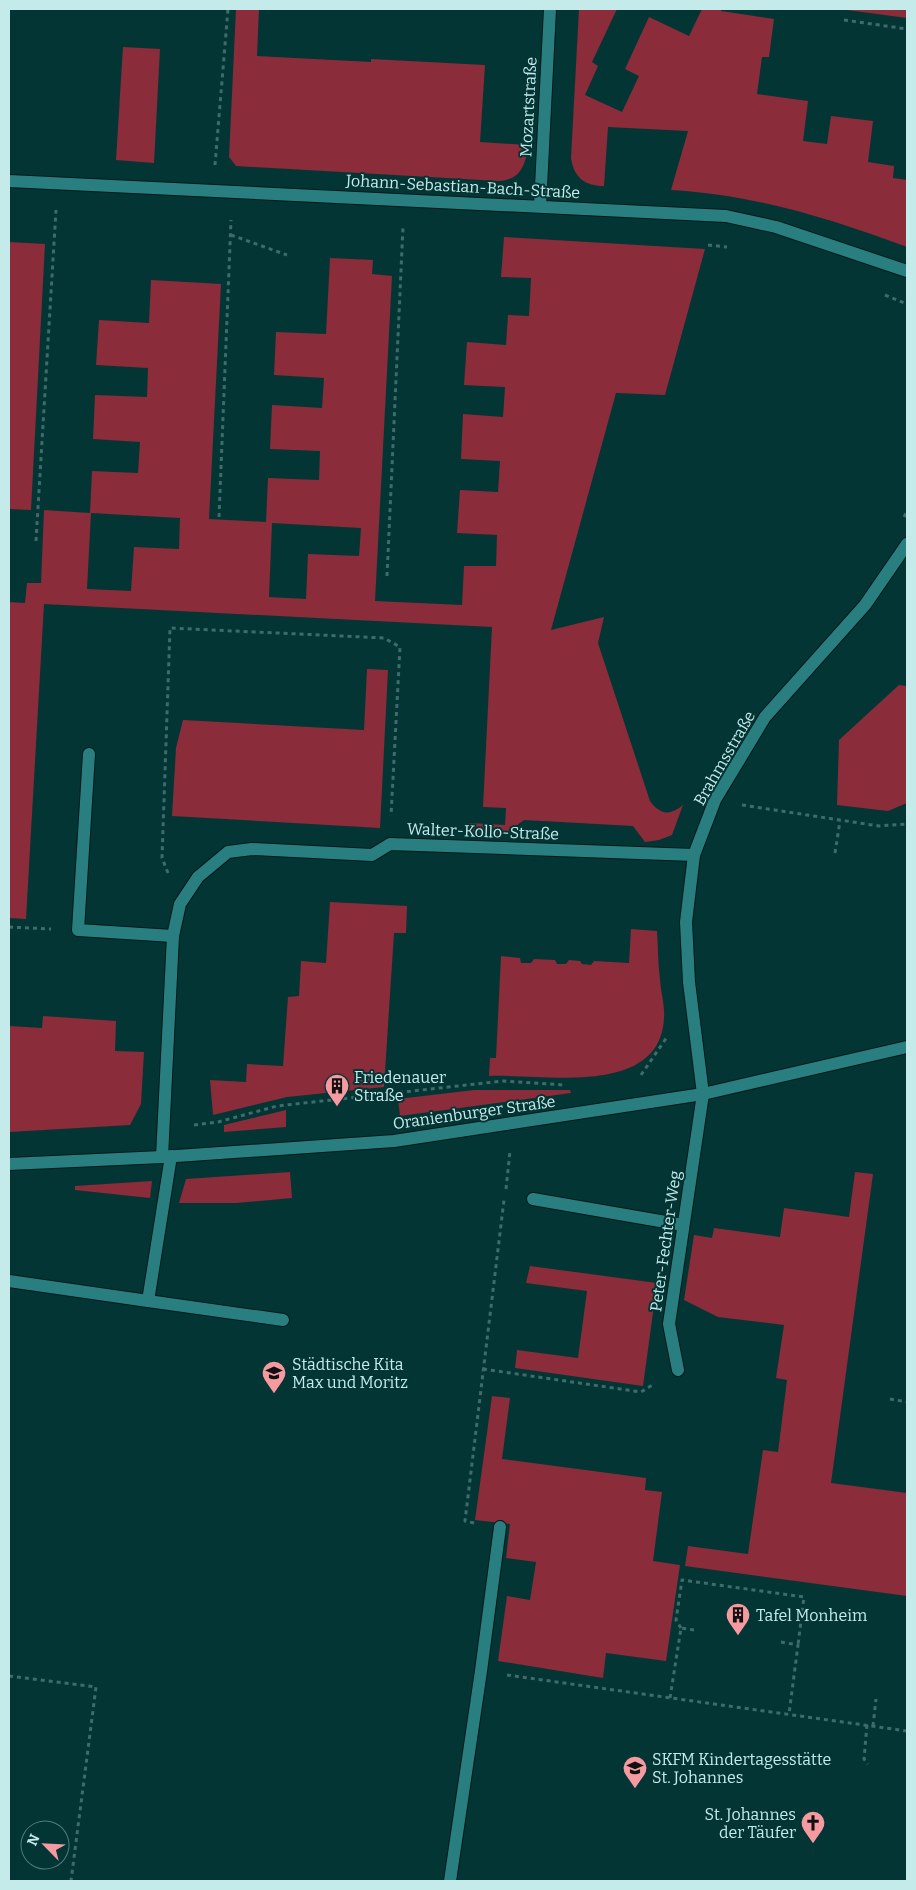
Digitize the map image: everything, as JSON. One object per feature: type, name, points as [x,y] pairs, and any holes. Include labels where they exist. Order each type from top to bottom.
[{"type":"street","name":"Mozartstraße","points":[[540,206],[550,9]]},
{"type":"street","name":"Johann-Sebastian-Bach-Straße","points":[[9,181],[726,216],[776,227],[907,272]]},
{"type":"street","name":"Brahmsstraße","points":[[703,1094],[689,982],[686,922],[694,855],[715,800],[765,717],[865,605],[907,544]]},
{"type":"street","points":[[89,754],[78,930],[172,936]]},
{"type":"street","name":"Walter-Kollo-Straße","points":[[148,1301],[166,1157],[162,1129],[172,936],[180,904],[198,877],[228,852],[252,849],[372,855],[390,844],[694,855]]},
{"type":"street","name":"Oranienburger Straße","points":[[9,1164],[166,1157],[394,1141],[703,1094],[907,1047]]},
{"type":"street","name":"Peter-Fechter-Weg","points":[[678,1370],[669,1324],[703,1094]]},
{"type":"street","points":[[533,1200],[684,1225]]},
{"type":"street","points":[[9,1281],[283,1320]]},
{"type":"street","points":[[450,1881],[500,1528]]},
{"type":"path","points":[[213,190],[228,9]]},
{"type":"path","points":[[844,20],[907,29]]},
{"type":"path","points":[[36,541],[58,183]]},
{"type":"path","points":[[219,517],[233,192]]},
{"type":"path","points":[[387,576],[403,222]]},
{"type":"path","points":[[231,234],[287,255]]},
{"type":"path","points":[[701,244],[730,247]]},
{"type":"path","points":[[882,294],[907,304]]},
{"type":"path","points":[[903,518],[907,510]]},
{"type":"path","points":[[180,904],[162,858],[170,628],[384,638],[400,648],[390,844]]},
{"type":"path","points":[[715,800],[770,811],[879,826],[907,824]]},
{"type":"path","points":[[835,853],[840,820]]},
{"type":"path","points":[[9,926],[78,930]]},
{"type":"path","points":[[640,1076],[669,1034]]},
{"type":"path","points":[[162,1129],[218,1122],[277,1106],[503,1081],[566,1085]]},
{"type":"path","points":[[500,1528],[464,1522],[514,1123]]},
{"type":"path","points":[[483,1369],[641,1392],[678,1370]]},
{"type":"path","points":[[890,1399],[907,1402]]},
{"type":"path","points":[[670,1698],[681,1628],[676,1620],[682,1580],[804,1597],[789,1714]]},
{"type":"path","points":[[681,1628],[694,1630]]},
{"type":"path","points":[[781,1642],[798,1645]]},
{"type":"path","points":[[481,1671],[907,1731]]},
{"type":"path","points":[[9,1676],[96,1687],[71,1881]]},
{"type":"path","points":[[873,1726],[876,1700]]},
{"type":"path","points":[[867,1725],[864,1759],[868,1764]]},
{"type":"shaded area","points":[[236,9],[259,9],[257,56],[485,65],[480,142],[528,145],[526,158],[521,170],[513,178],[499,181],[236,166],[229,157]]},
{"type":"shaded area","points":[[579,9],[617,9],[592,62],[598,66],[585,95],[622,112],[639,76],[625,69],[649,17],[689,36],[702,9],[721,9],[721,11],[774,19],[769,57],[762,57],[757,94],[808,101],[803,141],[827,144],[831,116],[873,121],[868,162],[894,166],[893,178],[907,180],[907,247],[791,210],[733,197],[671,190],[688,131],[608,127],[604,186],[597,186],[581,179],[572,165],[571,158]]},
{"type":"shaded area","points":[[839,9],[907,9],[907,18]]},
{"type":"shaded area","points":[[123,47],[160,49],[154,163],[116,160]]},
{"type":"shaded area","points":[[504,237],[705,249],[665,395],[616,393],[551,630],[604,617],[598,643],[650,801],[658,809],[665,812],[674,811],[683,805],[672,835],[659,840],[645,842],[633,826],[524,820],[505,834],[469,832],[469,823],[505,825],[506,808],[483,807],[492,627],[44,604],[26,919],[9,918],[9,602],[25,603],[27,583],[41,583],[44,510],[90,513],[92,471],[138,473],[140,442],[93,439],[95,395],[147,397],[148,368],[96,365],[99,320],[149,323],[151,280],[221,284],[209,519],[266,522],[268,478],[319,480],[320,451],[270,449],[272,405],[322,408],[324,378],[274,375],[276,332],[326,334],[330,258],[373,260],[372,274],[392,276],[375,601],[462,605],[464,566],[496,566],[497,535],[457,533],[460,490],[498,492],[500,461],[461,459],[463,414],[503,417],[505,387],[464,385],[467,342],[506,345],[508,315],[529,316],[531,278],[501,277]],"holes":[[[91,513],[180,518],[179,549],[134,547],[131,591],[87,589]],[[272,523],[361,528],[359,556],[308,554],[306,599],[269,597]]]},
{"type":"shaded area","points":[[9,242],[45,244],[31,510],[9,509]]},
{"type":"shaded area","points":[[367,669],[388,670],[380,828],[172,816],[176,748],[183,720],[364,730]]},
{"type":"shaded area","points":[[899,685],[907,686],[907,803],[888,811],[837,805],[839,740]]},
{"type":"shaded area","points":[[330,902],[407,906],[406,933],[394,933],[384,1087],[287,1097],[213,1115],[210,1080],[246,1082],[247,1064],[283,1066],[288,997],[299,996],[301,961],[326,963]]},
{"type":"shaded area","points":[[631,929],[657,931],[659,974],[664,1009],[664,1018],[657,1044],[642,1061],[620,1071],[594,1076],[566,1078],[489,1076],[490,1058],[496,1058],[501,956],[520,958],[521,963],[531,963],[534,959],[555,960],[557,964],[566,964],[569,960],[591,965],[594,961],[629,963]]},
{"type":"shaded area","points":[[43,1016],[116,1021],[115,1051],[144,1052],[141,1104],[130,1125],[9,1132],[9,1026],[42,1028]]},
{"type":"shaded area","points":[[474,1090],[570,1090],[571,1093],[400,1116],[398,1099]]},
{"type":"shaded area","points":[[286,1110],[286,1127],[224,1132],[224,1125]]},
{"type":"shaded area","points":[[290,1172],[292,1198],[236,1203],[179,1203],[186,1179]]},
{"type":"shaded area","points":[[855,1172],[873,1174],[831,1483],[907,1493],[907,1596],[685,1566],[688,1546],[748,1554],[763,1450],[778,1452],[787,1380],[776,1378],[784,1325],[718,1317],[684,1300],[694,1235],[712,1238],[714,1228],[780,1237],[784,1208],[849,1217]]},
{"type":"shaded area","points":[[152,1181],[150,1198],[75,1190],[75,1186]]},
{"type":"shaded area","points":[[530,1266],[657,1283],[643,1386],[515,1368],[517,1350],[578,1358],[587,1291],[526,1283]]},
{"type":"shaded area","points":[[492,1396],[510,1398],[502,1459],[646,1478],[645,1490],[662,1492],[653,1561],[680,1565],[666,1661],[606,1653],[603,1678],[498,1661],[507,1596],[530,1600],[536,1562],[506,1558],[510,1524],[475,1520]]},
{"type":"place","name":"Friedenauer Straße","points":[[337,1107]]},
{"type":"place","name":"Städtische Kita Max und Moritz","points":[[274,1394]]},
{"type":"place","name":"Tafel Monheim","points":[[738,1636]]},
{"type":"place","name":"SKFM Kindertagesstätte St. Johannes","points":[[635,1789]]},
{"type":"place","name":"St. Johannes der Täufer","points":[[813,1844]]}]
